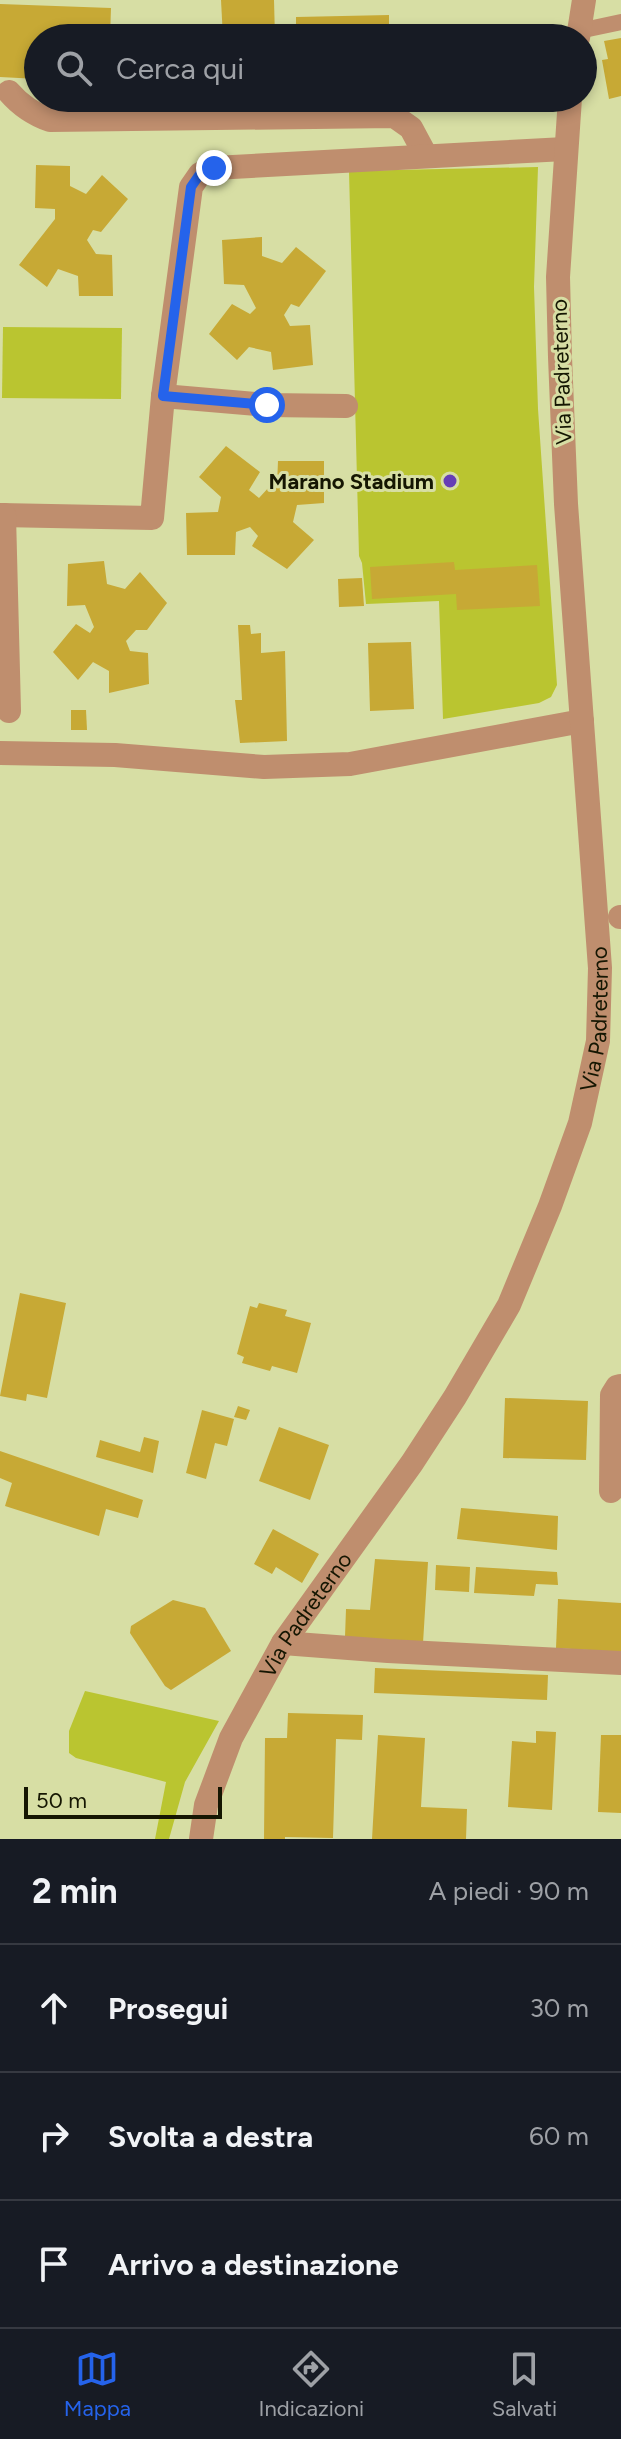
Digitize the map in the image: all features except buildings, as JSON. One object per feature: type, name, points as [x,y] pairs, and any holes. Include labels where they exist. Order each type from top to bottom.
[{"type":"street","points":[[580,24],[584,0]]},
{"type":"street","points":[[9,92],[24,107]]},
{"type":"street","points":[[31,112],[50,120],[394,116],[411,128],[426,156]]},
{"type":"street","name":"Via Padreterno","points":[[201,1839],[206,1805],[231,1738],[283,1643],[412,1463],[509,1305],[580,1123],[598,1041],[600,968],[566,504],[560,357],[558,277],[569,112]]},
{"type":"street","points":[[9,711],[2,515],[152,518],[163,396],[191,187],[200,174],[214,168],[565,149]]},
{"type":"street","points":[[163,396],[267,405],[346,406]]},
{"type":"street","points":[[0,753],[115,755],[264,767],[350,764],[582,721]]},
{"type":"street","points":[[611,1491],[612,1395],[621,1386]]},
{"type":"street","points":[[283,1643],[621,1663]]},
{"type":"lane","points":[[597,29],[621,22]]},
{"type":"green space","name":"Marano Stadium","points":[[538,167],[534,287],[538,409],[557,685],[551,697],[539,703],[443,719],[439,601],[366,604],[359,556],[349,171]]},
{"type":"green space","points":[[3,327],[122,328],[121,399],[2,398]]},
{"type":"green space","points":[[85,1691],[219,1721],[185,1782],[169,1839],[155,1839],[166,1782],[76,1758],[69,1753],[69,1731]]},
{"type":"place","name":"Marano Stadium","points":[[450,481]]},
{"type":"route","points":[[214,168],[200,174],[191,187],[163,396],[267,405]]}]
